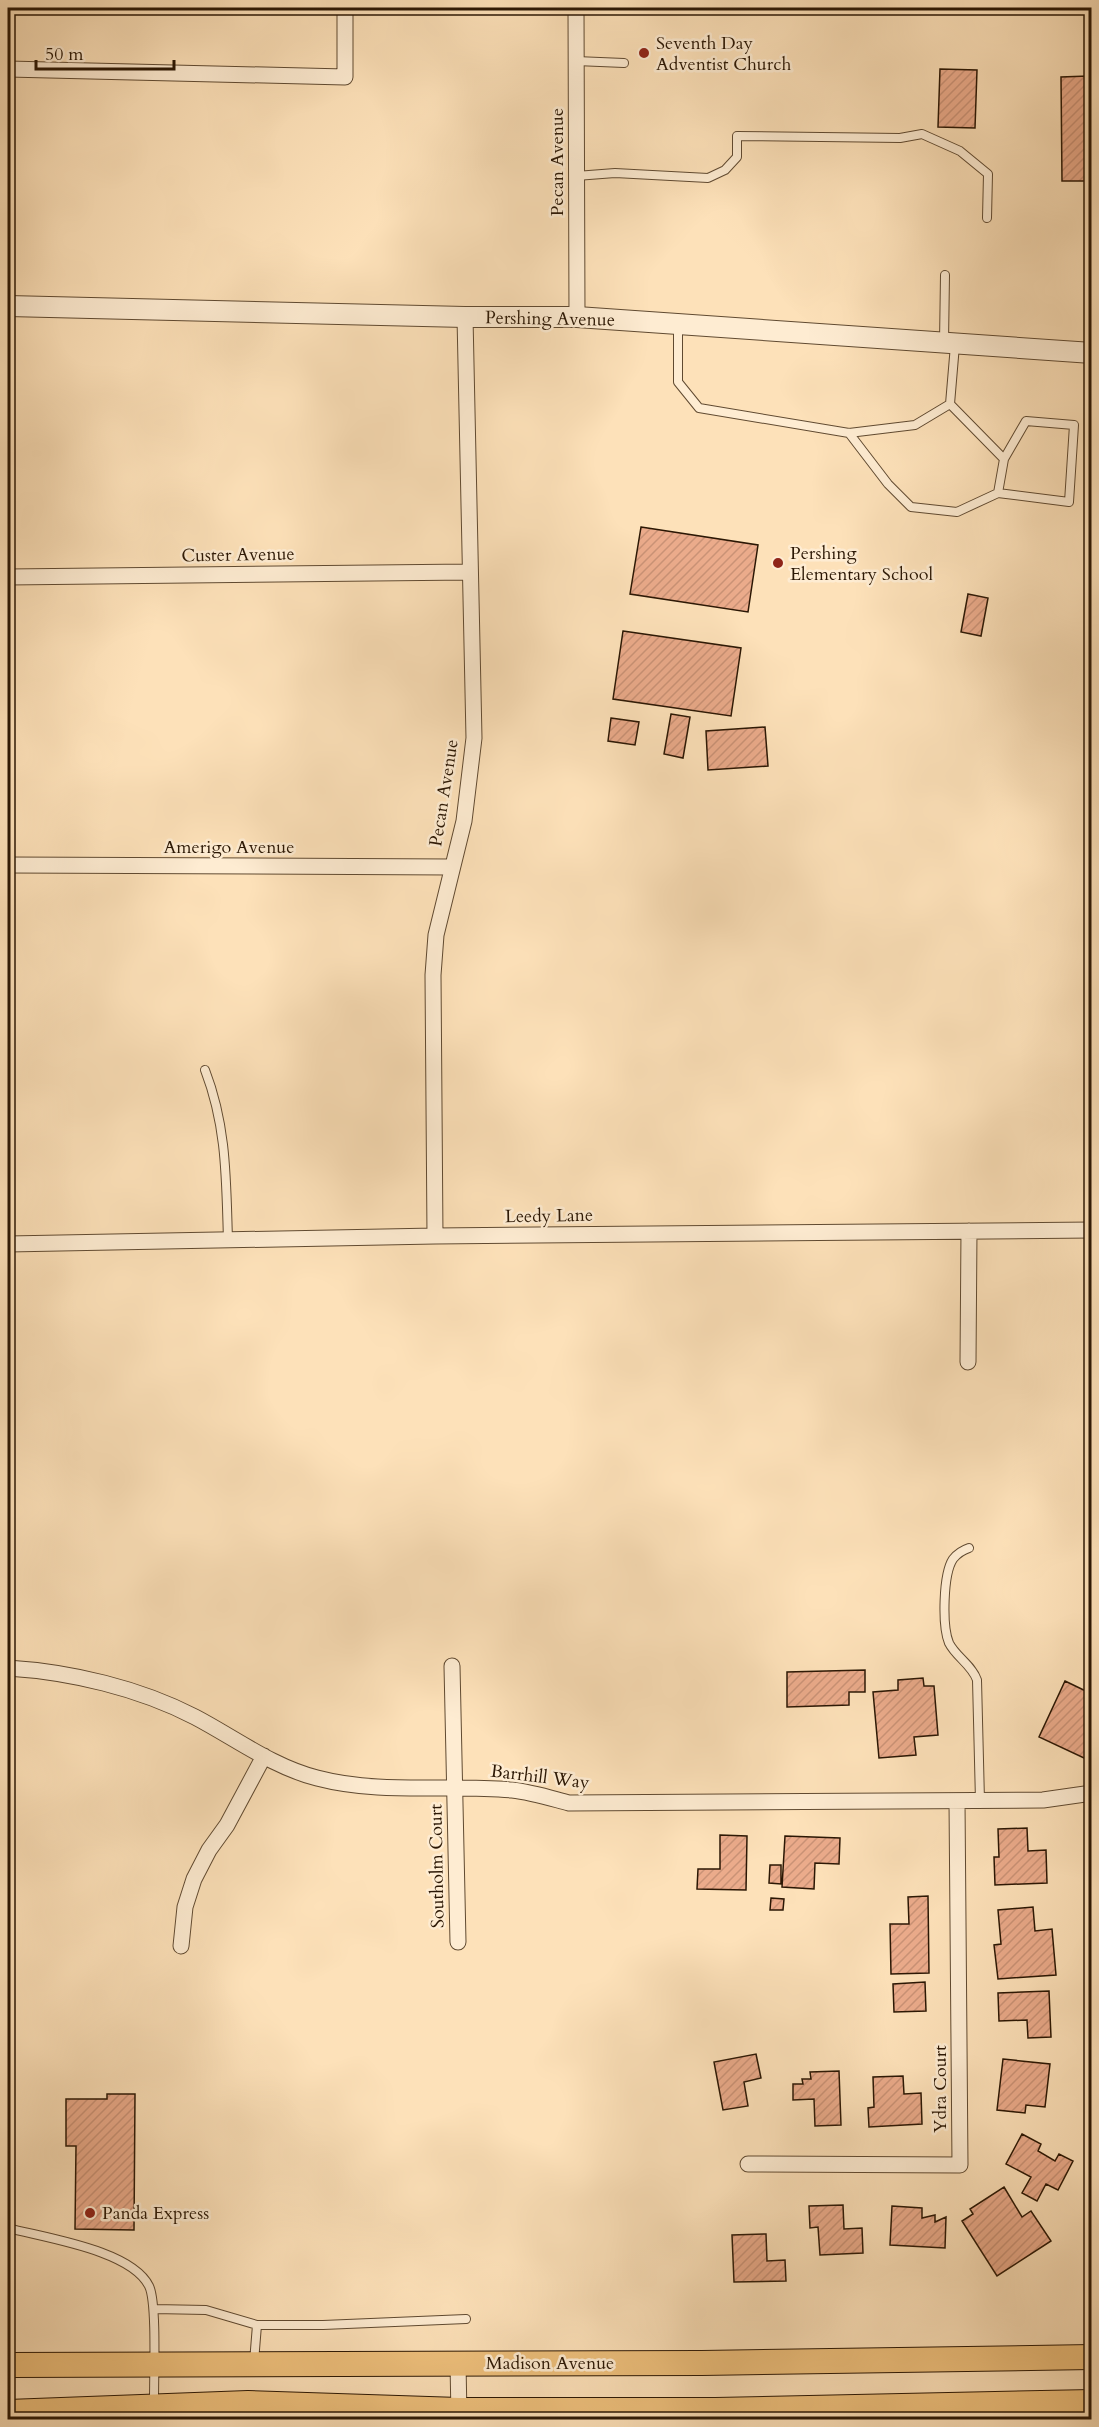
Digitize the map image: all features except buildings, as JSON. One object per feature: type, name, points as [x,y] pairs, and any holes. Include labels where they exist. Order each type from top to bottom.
[{"type":"main road","name":"Madison Avenue","points":[[8,2365],[254,2362],[702,2363],[1092,2357]]},
{"type":"main road","points":[[8,2412],[154,2412],[248,2403],[459,2415],[715,2415],[1092,2402]]},
{"type":"street","points":[[8,69],[345,77],[345,8]]},
{"type":"street","name":"Pecan Avenue","points":[[576,8],[577,317]]},
{"type":"street","name":"Pershing Avenue","points":[[8,306],[465,317],[577,317],[1092,353]]},
{"type":"street","name":"Pecan Avenue","points":[[435,1236],[433,975],[436,935],[464,821],[474,738],[465,317]]},
{"type":"street","name":"Custer Avenue","points":[[8,577],[470,572]]},
{"type":"street","name":"Amerigo Avenue","points":[[8,865],[451,867]]},
{"type":"street","name":"Leedy Lane","points":[[8,1244],[435,1236],[1092,1230]]},
{"type":"street","points":[[968,1362],[969,1231]]},
{"type":"street","name":"Southolm Court","points":[[452,1666],[458,1942]]},
{"type":"street","name":"Barrhill Way","points":[[8,1668],[76,1677],[160,1702],[192,1716],[264,1756],[317,1778],[388,1790],[512,1790],[569,1803],[1043,1800],[1092,1793]]},
{"type":"street","points":[[181,1946],[185,1907],[194,1879],[209,1850],[227,1825],[264,1756]]},
{"type":"street","name":"Ydra Court","points":[[748,2164],[960,2164],[957,1801]]},
{"type":"street","points":[[458,2363],[459,2415]]},
{"type":"lane","points":[[576,61],[624,63]]},
{"type":"lane","points":[[576,176],[615,173],[708,178],[725,170],[737,157],[737,136],[900,138],[922,134],[960,151],[988,174],[987,218]]},
{"type":"lane","points":[[945,275],[950,404],[1004,459]]},
{"type":"lane","points":[[678,324],[678,382],[699,408],[849,433],[915,425],[950,404]]},
{"type":"lane","points":[[849,433],[888,484],[911,507],[957,512],[998,493],[1069,502],[1074,425],[1026,421],[1004,459],[998,493]]},
{"type":"lane","points":[[205,1070],[217,1101],[224,1136],[228,1240]]},
{"type":"lane","points":[[969,1548],[954,1558],[948,1570],[946,1622],[949,1643],[974,1671],[977,1680],[980,1801]]},
{"type":"lane","points":[[8,2228],[120,2259],[139,2271],[150,2288],[154,2309],[154,2412]]},
{"type":"lane","points":[[154,2309],[206,2310],[257,2325],[323,2325],[466,2319]]},
{"type":"lane","points":[[254,2362],[257,2325]]},
{"type":"place","name":"Seventh Day Adventist Church","points":[[644,53]]},
{"type":"place","name":"Pershing Elementary School","points":[[778,563]]},
{"type":"place","name":"Panda Express","points":[[90,2213]]}]
